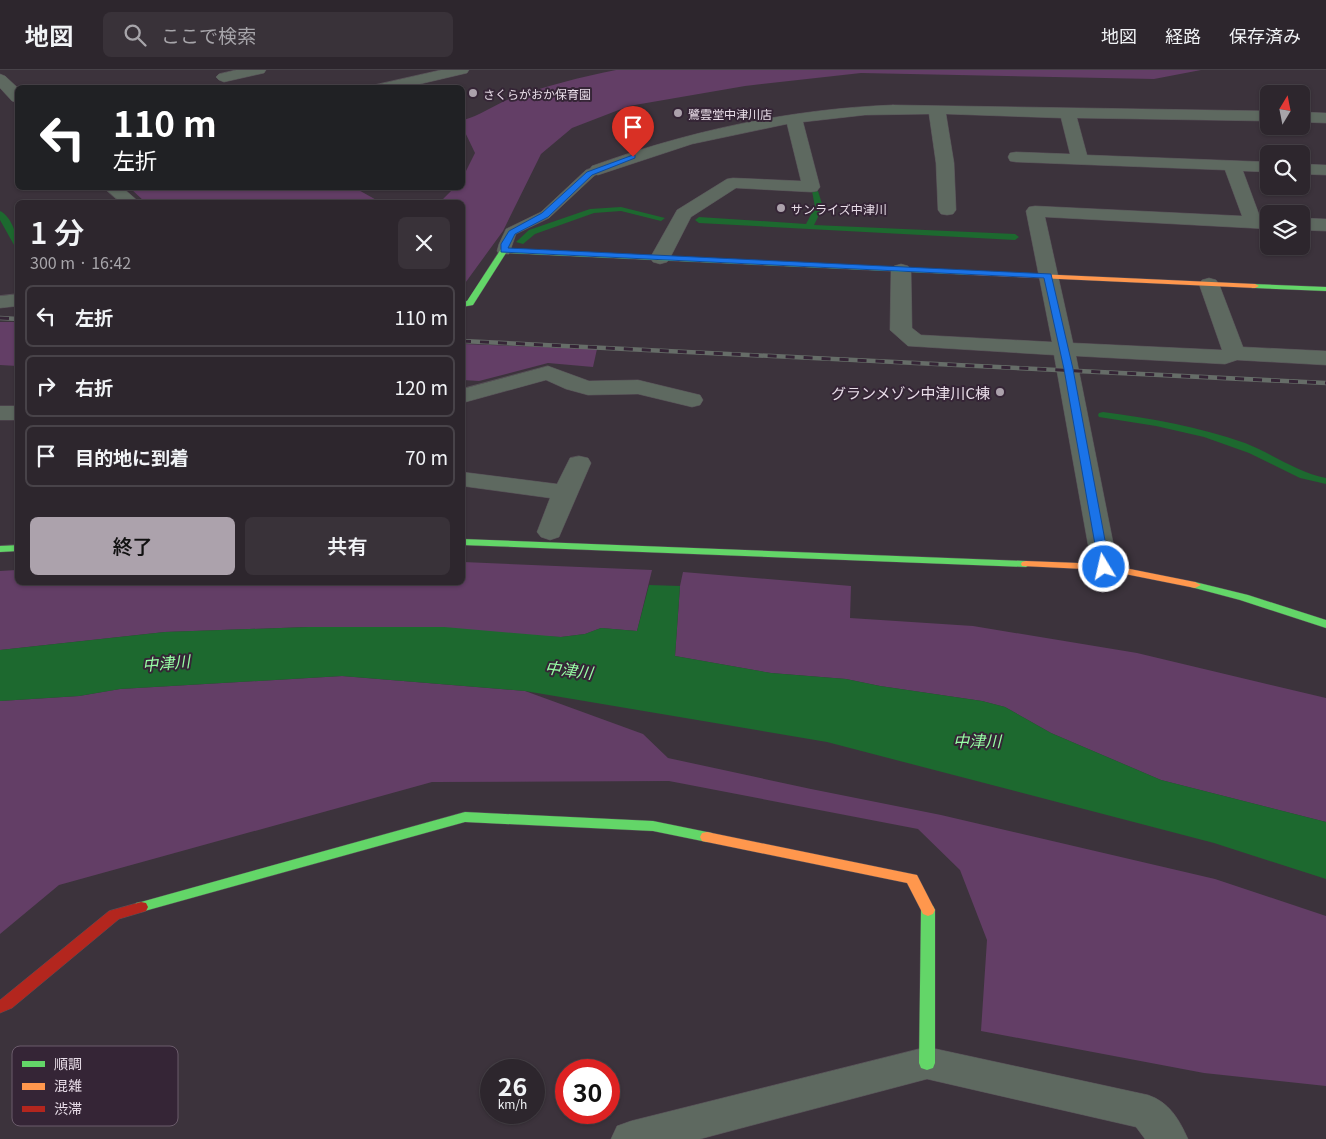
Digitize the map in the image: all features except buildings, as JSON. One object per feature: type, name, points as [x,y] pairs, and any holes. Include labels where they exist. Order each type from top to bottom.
[{"type":"street","points":[[219,73],[259,70]]},
{"type":"street","points":[[394,85],[462,70]]},
{"type":"street","points":[[219,73],[236,85]]},
{"type":"street","points":[[0,79],[15,95]]},
{"type":"street","points":[[937,110],[945,163],[947,210]]},
{"type":"street","points":[[598,170],[682,141],[758,124],[838,113],[1001,110],[1260,116]]},
{"type":"street","points":[[1068,113],[1080,160]]},
{"type":"street","points":[[1310,117],[1326,118]]},
{"type":"street","points":[[660,258],[682,214],[732,183],[811,187],[794,119]]},
{"type":"street","points":[[1016,158],[1260,167]]},
{"type":"street","points":[[1232,166],[1260,220]]},
{"type":"street","points":[[1310,169],[1326,170]]},
{"type":"street","points":[[115,190],[128,200]]},
{"type":"street","points":[[1104,567],[1035,211],[1260,222]]},
{"type":"street","points":[[1310,224],[1326,225]]},
{"type":"street","points":[[465,304],[470,303],[504,251],[1326,289]]},
{"type":"street","points":[[901,270],[901,330],[916,341],[1225,357],[1234,353],[1326,358]]},
{"type":"street","points":[[1209,284],[1234,353]]},
{"type":"street","points":[[465,395],[548,373],[588,388],[638,387],[692,400]]},
{"type":"street","points":[[0,413],[15,413]]},
{"type":"street","points":[[550,532],[579,463]]},
{"type":"street","points":[[465,479],[566,492]]},
{"type":"street","points":[[465,542],[1104,567],[1178,581],[1244,597],[1326,624]]},
{"type":"street","points":[[0,549],[15,548]]},
{"type":"street","points":[[0,1007],[7,1004],[114,915],[465,817],[653,826],[912,879],[929,912],[927,1063]]},
{"type":"street","points":[[631,1139],[927,1063],[1148,1112],[1168,1139]]},
{"type":"lane","points":[[504,251],[505,244],[512,232],[545,215],[590,174],[598,170]]},
{"type":"shaded area","points":[[616,70],[1201,70],[1154,79],[861,73],[745,86],[629,106],[572,128],[541,154],[503,231],[465,283],[465,200],[442,200],[452,190],[465,190],[465,173],[475,153],[465,132],[465,119],[525,94]]},
{"type":"shaded area","points":[[132,190],[359,190],[376,200],[143,200]]},
{"type":"shaded area","points":[[0,322],[15,322],[15,366],[0,365]]},
{"type":"shaded area","points":[[465,344],[597,349],[593,367],[548,363],[479,381],[465,380]]},
{"type":"shaded area","points":[[465,562],[652,570],[637,631],[601,628],[585,634],[561,637],[308,627],[165,632],[0,650],[0,571],[15,570],[15,585],[465,585]]},
{"type":"shaded area","points":[[683,572],[851,586],[850,618],[973,626],[1137,653],[1326,698],[1326,822],[1161,780],[1051,733],[1005,707],[982,701],[846,679],[771,673],[675,656],[680,586]]},
{"type":"shaded area","points":[[342,676],[525,691],[643,734],[668,758],[941,815],[1215,879],[1326,916],[1326,1086],[1204,1073],[981,1031],[987,940],[960,870],[918,829],[669,781],[432,782],[59,885],[0,934],[0,701],[79,696],[120,689]]},
{"type":"water","name":"中津川","points":[[649,585],[680,586],[675,656],[771,673],[846,679],[982,701],[1005,707],[1051,733],[1161,780],[1326,822],[1326,879],[1214,843],[827,742],[525,691],[342,676],[120,689],[79,696],[0,701],[0,650],[165,632],[308,627],[444,627],[561,637],[585,634],[601,628],[637,631]]},
{"type":"waterway","points":[[809,227],[819,207],[815,193]]},
{"type":"waterway","points":[[520,242],[532,232],[593,211],[621,209],[661,218]]},
{"type":"waterway","points":[[0,213],[15,240]]},
{"type":"waterway","points":[[699,220],[1015,237]]},
{"type":"waterway","points":[[1103,415],[1156,423],[1225,440],[1252,450],[1304,476],[1326,481]]},
{"type":"railway","points":[[0,318],[15,319]]},
{"type":"railway","points":[[465,341],[1326,383]]},
{"type":"traffic: fast","points":[[465,304],[470,303],[504,251],[975,273]]},
{"type":"traffic: fast","points":[[1255,286],[1326,289]]},
{"type":"traffic: fast","points":[[465,542],[1026,564]]},
{"type":"traffic: fast","points":[[0,549],[15,548]]},
{"type":"traffic: fast","points":[[1195,585],[1244,597],[1326,624]]},
{"type":"traffic: fast","points":[[141,907],[465,817],[653,826],[707,837]]},
{"type":"traffic: fast","points":[[927,1063],[928,910]]},
{"type":"traffic: slow","points":[[975,273],[1255,286]]},
{"type":"traffic: slow","points":[[1026,564],[1105,567],[1195,585]]},
{"type":"traffic: slow","points":[[707,837],[912,879],[928,910]]},
{"type":"traffic: jam","points":[[0,1007],[7,1004],[114,915],[141,907]]},
{"type":"place","name":"さくらがおか保育園","points":[[473,93]]},
{"type":"place","name":"鷺雲堂中津川店","points":[[678,113]]},
{"type":"place","name":"サンライズ中津川","points":[[781,208]]},
{"type":"place","name":"グランメゾン中津川C棟","points":[[1000,392]]},
{"type":"route","points":[[633,157],[590,174],[545,215],[512,232],[505,244],[504,251],[1048,276],[1068,369],[1103,552],[1104,567]]}]
